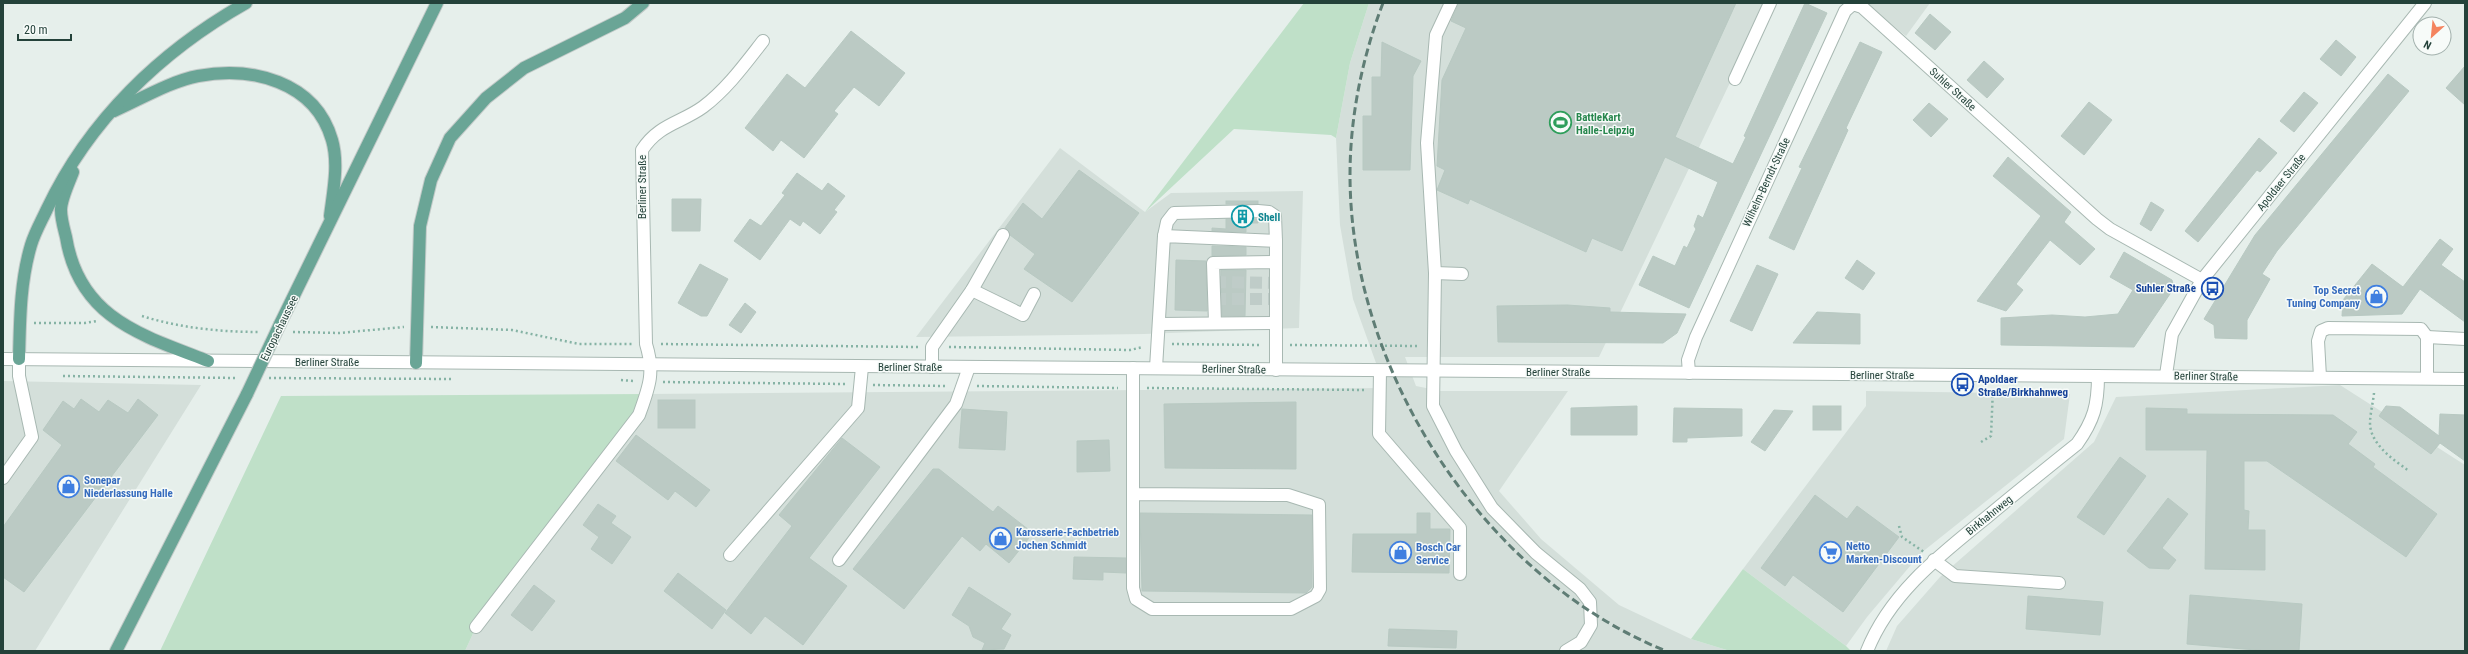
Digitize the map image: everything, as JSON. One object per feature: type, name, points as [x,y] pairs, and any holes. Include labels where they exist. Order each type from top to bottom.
[{"type":"main road","points":[[19,359],[22,288],[31,244],[55,193],[79,151],[113,112],[134,84],[181,44],[213,21],[246,3]]},
{"type":"main road","name":"Europachaussee","points":[[119,646],[247,394],[437,3]]},
{"type":"main road","points":[[416,363],[420,226],[431,180],[450,138],[486,98],[524,68],[625,18],[643,3]]},
{"type":"main road","points":[[113,112],[197,76],[236,72],[274,79],[302,94],[320,115],[332,140],[335,179],[328,226]]},
{"type":"main road","points":[[79,151],[61,209],[69,259],[89,297],[109,315],[144,337],[208,362]]},
{"type":"street","points":[[1451,3],[1436,35],[1427,143],[1435,273],[1436,346],[1433,406],[1456,451],[1492,508],[1536,553],[1580,589],[1590,602],[1591,625],[1581,642],[1566,651]]},
{"type":"street","points":[[1736,79],[1770,3]]},
{"type":"street","name":"Apoldaer Straße","points":[[2166,375],[2172,334],[2202,280],[2425,3]]},
{"type":"street","name":"Wilhelm-Berndt-Straße","points":[[1689,373],[1688,360],[1696,336],[1845,11],[1853,4],[1862,7]]},
{"type":"street","name":"Suhler Straße","points":[[1862,7],[2097,219],[2116,233],[2202,280]]},
{"type":"street","name":"Berliner Straße","points":[[476,627],[639,415],[649,382],[652,364],[646,344],[642,150],[651,136],[702,108],[719,94],[763,41]]},
{"type":"street","points":[[1156,368],[1164,236],[1167,222],[1174,213],[1258,211],[1269,212],[1275,216],[1276,370]]},
{"type":"street","points":[[932,367],[932,347],[972,290],[1003,235]]},
{"type":"street","points":[[1164,236],[1276,241]]},
{"type":"street","points":[[1215,324],[1213,263],[1276,262]]},
{"type":"street","points":[[1435,273],[1462,274]]},
{"type":"street","points":[[972,290],[1023,315],[1034,294]]},
{"type":"street","points":[[1159,324],[1275,323]]},
{"type":"street","points":[[2320,377],[2318,341],[2321,332],[2328,328],[2421,329],[2427,337],[2427,378]]},
{"type":"street","points":[[2427,337],[2465,339]]},
{"type":"street","name":"Berliner Straße","points":[[3,359],[208,362],[652,364],[1380,371],[2098,376],[2166,375],[2465,379]]},
{"type":"street","points":[[3,478],[32,438],[19,376],[19,359]]},
{"type":"street","points":[[730,554],[858,408],[862,384],[862,367]]},
{"type":"street","points":[[838,560],[956,404],[961,386],[969,367]]},
{"type":"street","points":[[1133,494],[1288,495],[1319,505],[1320,589],[1316,596],[1290,609],[1152,609],[1143,605],[1136,599],[1133,588],[1133,494],[1133,388],[1134,368]]},
{"type":"street","points":[[1380,371],[1379,434],[1460,528],[1460,574]]},
{"type":"street","name":"Birkhahnweg","points":[[1867,651],[1872,638],[1896,600],[1934,560],[2077,444],[2090,425],[2098,400],[2098,376]]},
{"type":"street","points":[[1934,560],[1955,576],[2059,583]]},
{"type":"path","points":[[135,313],[161,322],[228,332],[267,332]]},
{"type":"path","points":[[20,323],[85,323],[100,321],[109,315]]},
{"type":"path","points":[[291,332],[339,332],[379,328],[417,327],[512,330],[579,344],[1130,350],[1158,344],[1383,347],[1436,346]]},
{"type":"path","points":[[59,376],[242,378]]},
{"type":"path","points":[[266,378],[457,379]]},
{"type":"path","points":[[614,380],[649,382],[1379,390]]},
{"type":"path","points":[[1980,442],[1991,436],[1993,390]]},
{"type":"path","points":[[2374,392],[2370,425],[2376,440],[2389,455],[2409,471]]},
{"type":"path","points":[[1899,526],[1902,537],[1934,560]]},
{"type":"shaded area","points":[[1369,3],[1768,3],[1599,357],[1405,357],[1416,386],[1441,391],[1568,391],[1499,491],[1541,539],[1619,605],[1691,639],[1730,651],[465,651],[476,627],[647,394],[1385,388],[1353,299],[1340,225],[1336,138],[1350,63]]},
{"type":"shaded area","points":[[1863,3],[1930,3],[1906,36]]},
{"type":"shaded area","points":[[1060,148],[1145,212],[1171,193],[1303,191],[1299,328],[1144,334],[916,337]]},
{"type":"shaded area","points":[[3,381],[201,385],[35,651],[3,651]]},
{"type":"shaded area","points":[[2340,385],[2465,465],[2465,651],[1886,651],[1897,626],[1940,577],[2094,442],[2116,397]]},
{"type":"shaded area","points":[[1866,391],[2070,394],[2064,439],[1921,553],[1867,617],[1846,646],[1743,569],[1866,406]]},
{"type":"green space","points":[[1304,3],[1369,3],[1350,63],[1336,138],[1331,135],[1234,129],[1145,212]]},
{"type":"green space","points":[[647,394],[639,415],[476,627],[465,651],[160,651],[281,396]]},
{"type":"green space","points":[[1743,569],[1851,651],[1730,651],[1691,639]]},
{"type":"building","name":"BattleKart Halle-Leipzig","points":[[1459,3],[1736,3],[1675,137],[1733,164],[1746,137],[1744,136],[1805,3],[1827,13],[1689,308],[1639,285],[1653,256],[1675,266],[1684,246],[1687,248],[1696,229],[1694,226],[1698,215],[1703,218],[1718,182],[1665,157],[1622,251],[1592,238],[1586,252],[1470,199],[1468,204],[1437,190],[1445,170],[1437,166],[1442,80],[1466,28],[1451,21]]},
{"type":"building","points":[[1930,14],[1951,32],[1935,50],[1915,33]]},
{"type":"building","points":[[851,31],[905,73],[879,106],[854,87],[834,111],[838,114],[804,158],[781,140],[773,151],[745,128],[787,74],[805,88]]},
{"type":"building","points":[[2336,40],[2356,57],[2341,76],[2320,59]]},
{"type":"building","points":[[1382,42],[1421,61],[1413,76],[1410,170],[1363,170],[1363,116],[1372,116],[1372,77],[1381,77]]},
{"type":"building","points":[[1860,42],[1882,52],[1846,128],[1848,130],[1794,250],[1769,238],[1802,168],[1799,167]]},
{"type":"building","points":[[1984,61],[2004,79],[1987,98],[1967,80]]},
{"type":"building","points":[[2465,66],[2465,105],[2446,88]]},
{"type":"building","points":[[2388,74],[2409,91],[2277,251],[2262,274],[2270,279],[2247,320],[2247,339],[2215,338],[2214,325],[2204,319],[2255,235]]},
{"type":"building","points":[[2304,92],[2318,103],[2294,132],[2280,121]]},
{"type":"building","points":[[2089,102],[2112,120],[2084,155],[2061,136]]},
{"type":"building","points":[[1929,103],[1948,119],[1931,137],[1913,120]]},
{"type":"building","points":[[2259,138],[2277,153],[2260,172],[2257,170],[2198,242],[2185,231]]},
{"type":"building","points":[[2008,157],[2071,212],[2064,222],[2095,249],[2080,265],[2050,240],[2016,284],[2023,290],[2006,311],[1977,301],[2041,216],[1993,176]]},
{"type":"building","points":[[1079,170],[1139,213],[1072,302],[1024,269],[1035,254],[1010,235],[1005,228],[1023,203],[1042,219]]},
{"type":"building","points":[[797,173],[822,191],[828,183],[845,196],[834,210],[837,212],[820,234],[803,221],[800,226],[790,219],[760,260],[734,241],[750,219],[761,226],[785,195],[782,193]]},
{"type":"building","points":[[672,199],[701,199],[700,231],[672,231]]},
{"type":"building","points":[[1226,201],[1258,201],[1258,204],[1226,204]]},
{"type":"building","points":[[2151,202],[2164,210],[2151,231],[2140,224]]},
{"type":"building","points":[[1226,219],[1258,219],[1258,223],[1246,223],[1246,232],[1212,231],[1212,228],[1226,229]]},
{"type":"building","points":[[2440,239],[2453,249],[2441,265],[2465,282],[2465,322],[2420,289],[2402,314],[2342,316],[2343,300],[2372,264],[2403,287]]},
{"type":"building","points":[[1212,246],[1246,247],[1246,255],[1212,256]]},
{"type":"building","points":[[2124,252],[2172,280],[2174,288],[2134,347],[2001,345],[2001,318],[2052,315],[2085,317],[2118,314],[2133,290],[2110,277]]},
{"type":"building","points":[[1176,260],[1206,261],[1207,311],[1175,310]]},
{"type":"building","points":[[1857,260],[1875,273],[1863,290],[1845,278]]},
{"type":"building","points":[[700,264],[728,279],[707,316],[701,316],[678,303]]},
{"type":"building","points":[[1757,265],[1778,274],[1752,331],[1730,321]]},
{"type":"building","points":[[1221,270],[1246,270],[1245,316],[1222,316]]},
{"type":"building","points":[[745,303],[756,312],[741,333],[729,325]]},
{"type":"building","points":[[1567,305],[1610,308],[1610,312],[1686,314],[1677,333],[1663,343],[1498,342],[1497,306]]},
{"type":"building","points":[[1817,312],[1860,314],[1860,344],[1793,343]]},
{"type":"building","name":"Sonepar Niederlassung Halle","points":[[81,399],[99,412],[108,400],[128,413],[138,399],[158,415],[24,592],[3,577],[3,527],[62,445],[43,430],[63,401],[74,409]]},
{"type":"building","points":[[658,400],[695,400],[695,428],[658,428]]},
{"type":"building","points":[[1296,402],[1296,469],[1165,468],[1164,404]]},
{"type":"building","points":[[1637,406],[1637,435],[1571,435],[1571,408]]},
{"type":"building","points":[[1813,406],[1841,406],[1841,430],[1813,430]]},
{"type":"building","points":[[2386,406],[2400,407],[2439,436],[2440,414],[2465,415],[2465,461],[2440,443],[2431,454],[2379,416]]},
{"type":"building","points":[[1674,408],[1742,409],[1742,436],[1687,438],[1687,442],[1673,442]]},
{"type":"building","points":[[2146,408],[2187,409],[2187,414],[2333,415],[2357,432],[2348,444],[2375,464],[2373,467],[2437,514],[2406,557],[2267,461],[2244,461],[2244,510],[2249,511],[2248,530],[2265,530],[2265,570],[2205,569],[2207,450],[2146,450]]},
{"type":"building","points":[[962,409],[1007,412],[1005,450],[959,448]]},
{"type":"building","points":[[1774,410],[1793,411],[1765,451],[1751,442]]},
{"type":"building","points":[[636,435],[710,490],[696,507],[675,491],[668,500],[616,461]]},
{"type":"building","points":[[842,438],[880,467],[809,558],[847,586],[803,645],[765,616],[751,634],[725,613],[792,526],[779,515]]},
{"type":"building","points":[[1109,440],[1110,471],[1077,472],[1077,441]]},
{"type":"building","points":[[2120,457],[2146,476],[2104,535],[2077,517]]},
{"type":"building","points":[[933,469],[939,469],[993,512],[998,506],[1033,533],[1009,563],[986,544],[980,551],[962,536],[904,609],[853,569]]},
{"type":"building","name":"Netto Marken-Discount","points":[[1815,495],[1847,519],[1857,506],[1899,537],[1843,612],[1793,575],[1785,586],[1761,568]]},
{"type":"building","points":[[2168,498],[2188,514],[2162,548],[2176,560],[2169,569],[2149,568],[2127,551]]},
{"type":"building","points":[[598,504],[616,516],[611,523],[631,537],[612,564],[591,549],[599,537],[583,525]]},
{"type":"building","points":[[1140,513],[1312,515],[1312,587],[1306,593],[1142,591]]},
{"type":"building","name":"Bosch Car Service","points":[[1417,513],[1430,513],[1430,529],[1450,529],[1449,573],[1352,572],[1353,534],[1417,534]]},
{"type":"building","points":[[1074,557],[1126,558],[1126,573],[1103,572],[1103,580],[1073,579]]},
{"type":"building","points":[[678,573],[726,610],[712,629],[664,591]]},
{"type":"building","points":[[534,585],[555,601],[532,631],[511,615]]},
{"type":"building","points":[[969,587],[1011,614],[1001,629],[1011,635],[1004,649],[982,650],[985,643],[973,637],[969,626],[952,615]]},
{"type":"building","points":[[2190,595],[2302,604],[2299,651],[2267,651],[2187,644]]},
{"type":"building","points":[[2028,596],[2103,602],[2100,635],[2026,629]]},
{"type":"building","points":[[1389,629],[1457,631],[1456,648],[1388,646]]},
{"type":"tunnel","points":[[1214,282],[1276,283]]},
{"type":"tunnel","points":[[1214,299],[1276,299]]},
{"type":"railway","points":[[1383,3],[1363,66],[1352,131],[1350,175],[1356,249],[1374,322],[1402,393],[1440,460],[1486,520],[1540,574],[1600,618],[1666,651]]},
{"type":"place","name":"BattleKart Halle-Leipzig","points":[[1560,123]]},
{"type":"place","name":"Shell","points":[[1242,217]]},
{"type":"place","name":"Suhler Straße","points":[[2212,288]]},
{"type":"place","name":"Top Secret Tuning Company","points":[[2376,296]]},
{"type":"place","name":"Apoldaer Straße/Birkhahnweg","points":[[1963,385]]},
{"type":"place","name":"Sonepar Niederlassung Halle","points":[[68,486]]},
{"type":"place","name":"Karosserie-Fachbetrieb Jochen Schmidt","points":[[1001,538]]},
{"type":"place","name":"Netto Marken-Discount","points":[[1830,552]]},
{"type":"place","name":"Bosch Car Service","points":[[1401,553]]}]
